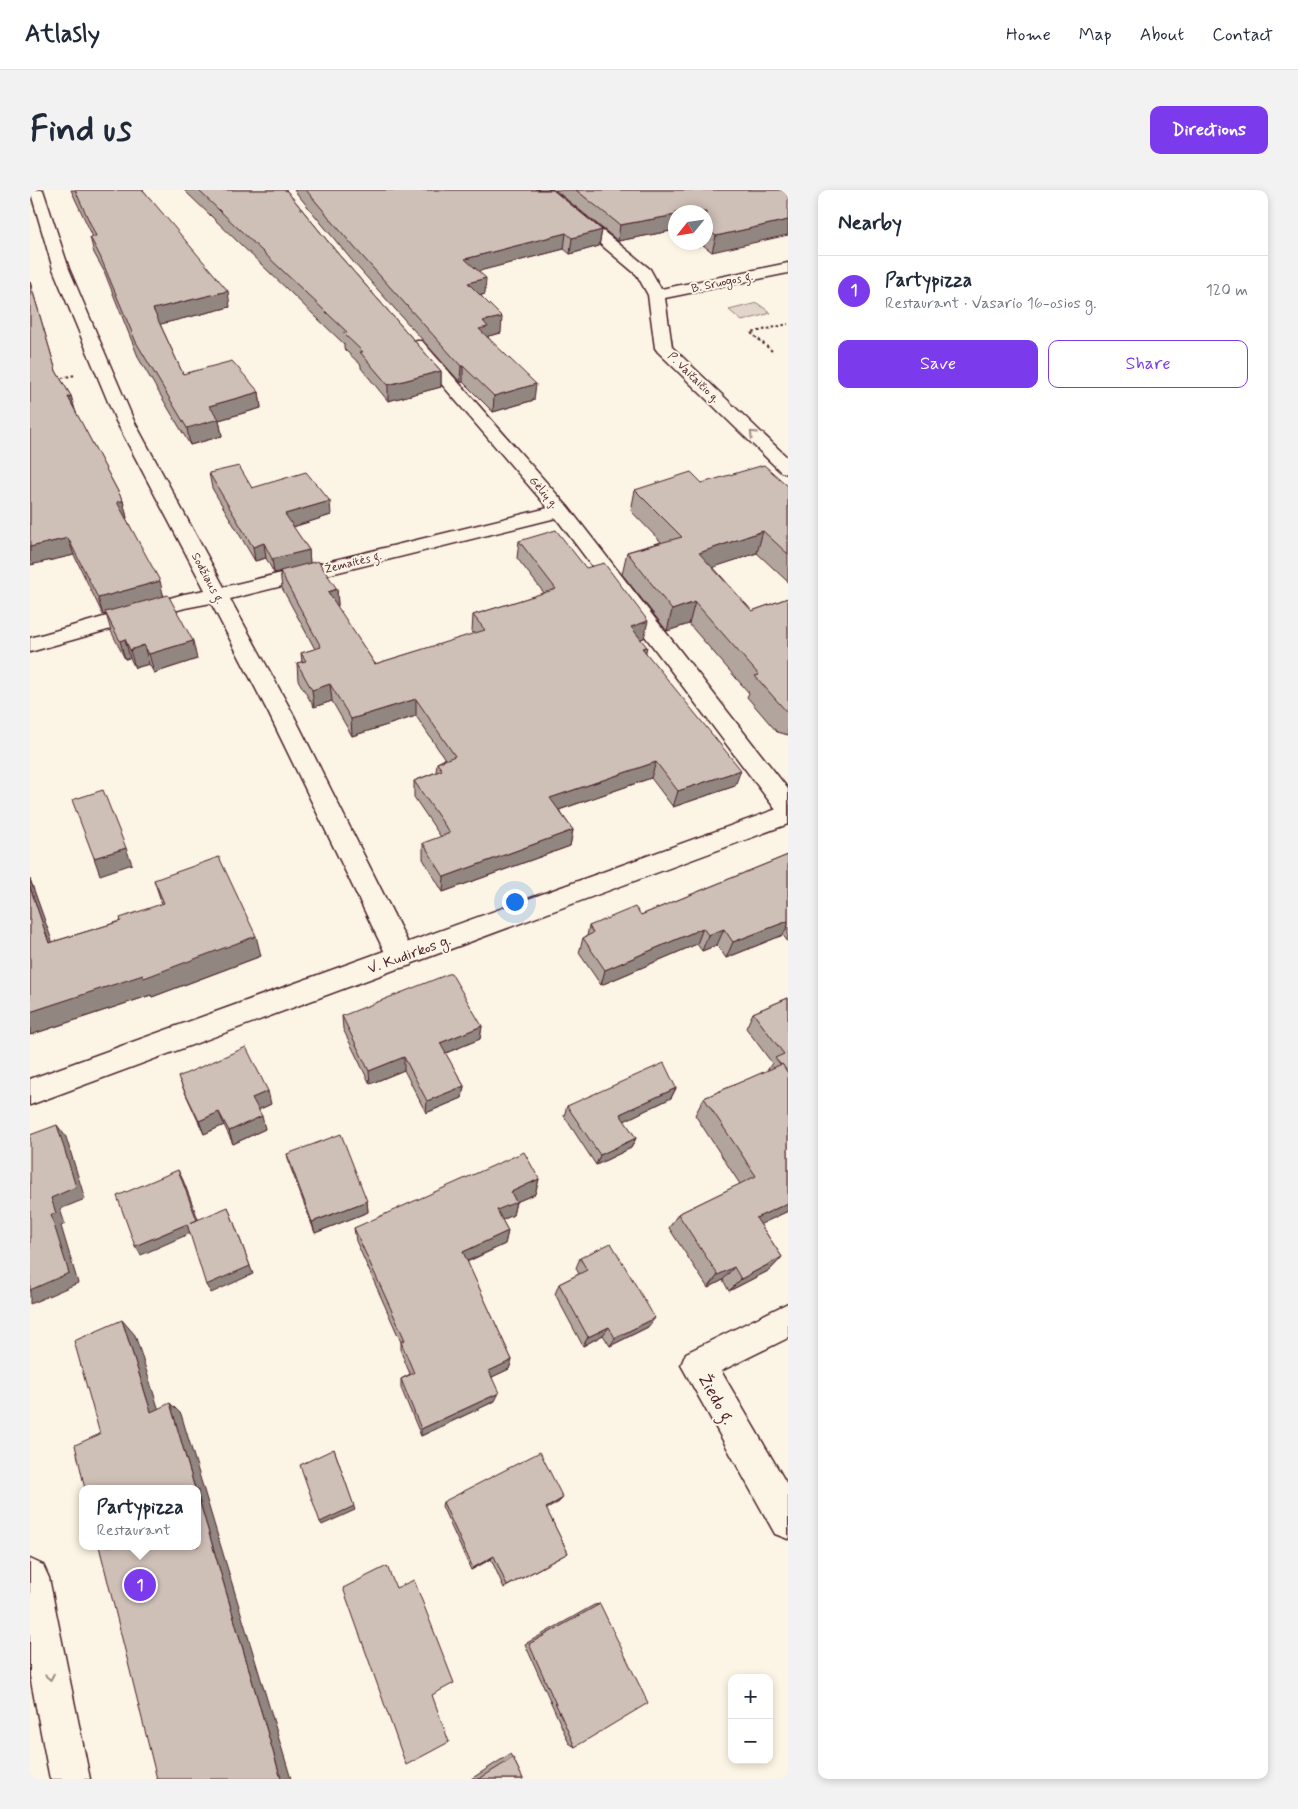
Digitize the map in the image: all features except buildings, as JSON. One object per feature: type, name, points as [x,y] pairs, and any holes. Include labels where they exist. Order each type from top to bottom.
[{"type":"street","name":"Sodžiaus g.","points":[[36,190],[61,269],[125,421],[281,714],[401,956]]},
{"type":"street","name":"P. Vaičaičio g.","points":[[543,190],[644,272],[656,295],[664,348],[788,468]]},
{"type":"street","name":"B. Sruogos g.","points":[[656,295],[788,268]]},
{"type":"street","name":"Gėlių g.","points":[[406,334],[561,511],[788,807]]},
{"type":"street","name":"Žemaitės g.","points":[[30,645],[184,601],[218,595],[561,511]]},
{"type":"street","name":"V. Kudirkos g.","points":[[30,1092],[788,814]]},
{"type":"street","name":"Žiedo g.","points":[[788,1320],[698,1365],[788,1521]]},
{"type":"street","points":[[30,1578],[70,1779]]},
{"type":"path","points":[[772,351],[751,333],[788,324]]},
{"type":"path","points":[[48,381],[103,369]]},
{"type":"shaded area","points":[[757,303],[771,313],[742,321],[729,310]]},
{"type":"place","name":"Partypizza","points":[[140,1585]]}]
